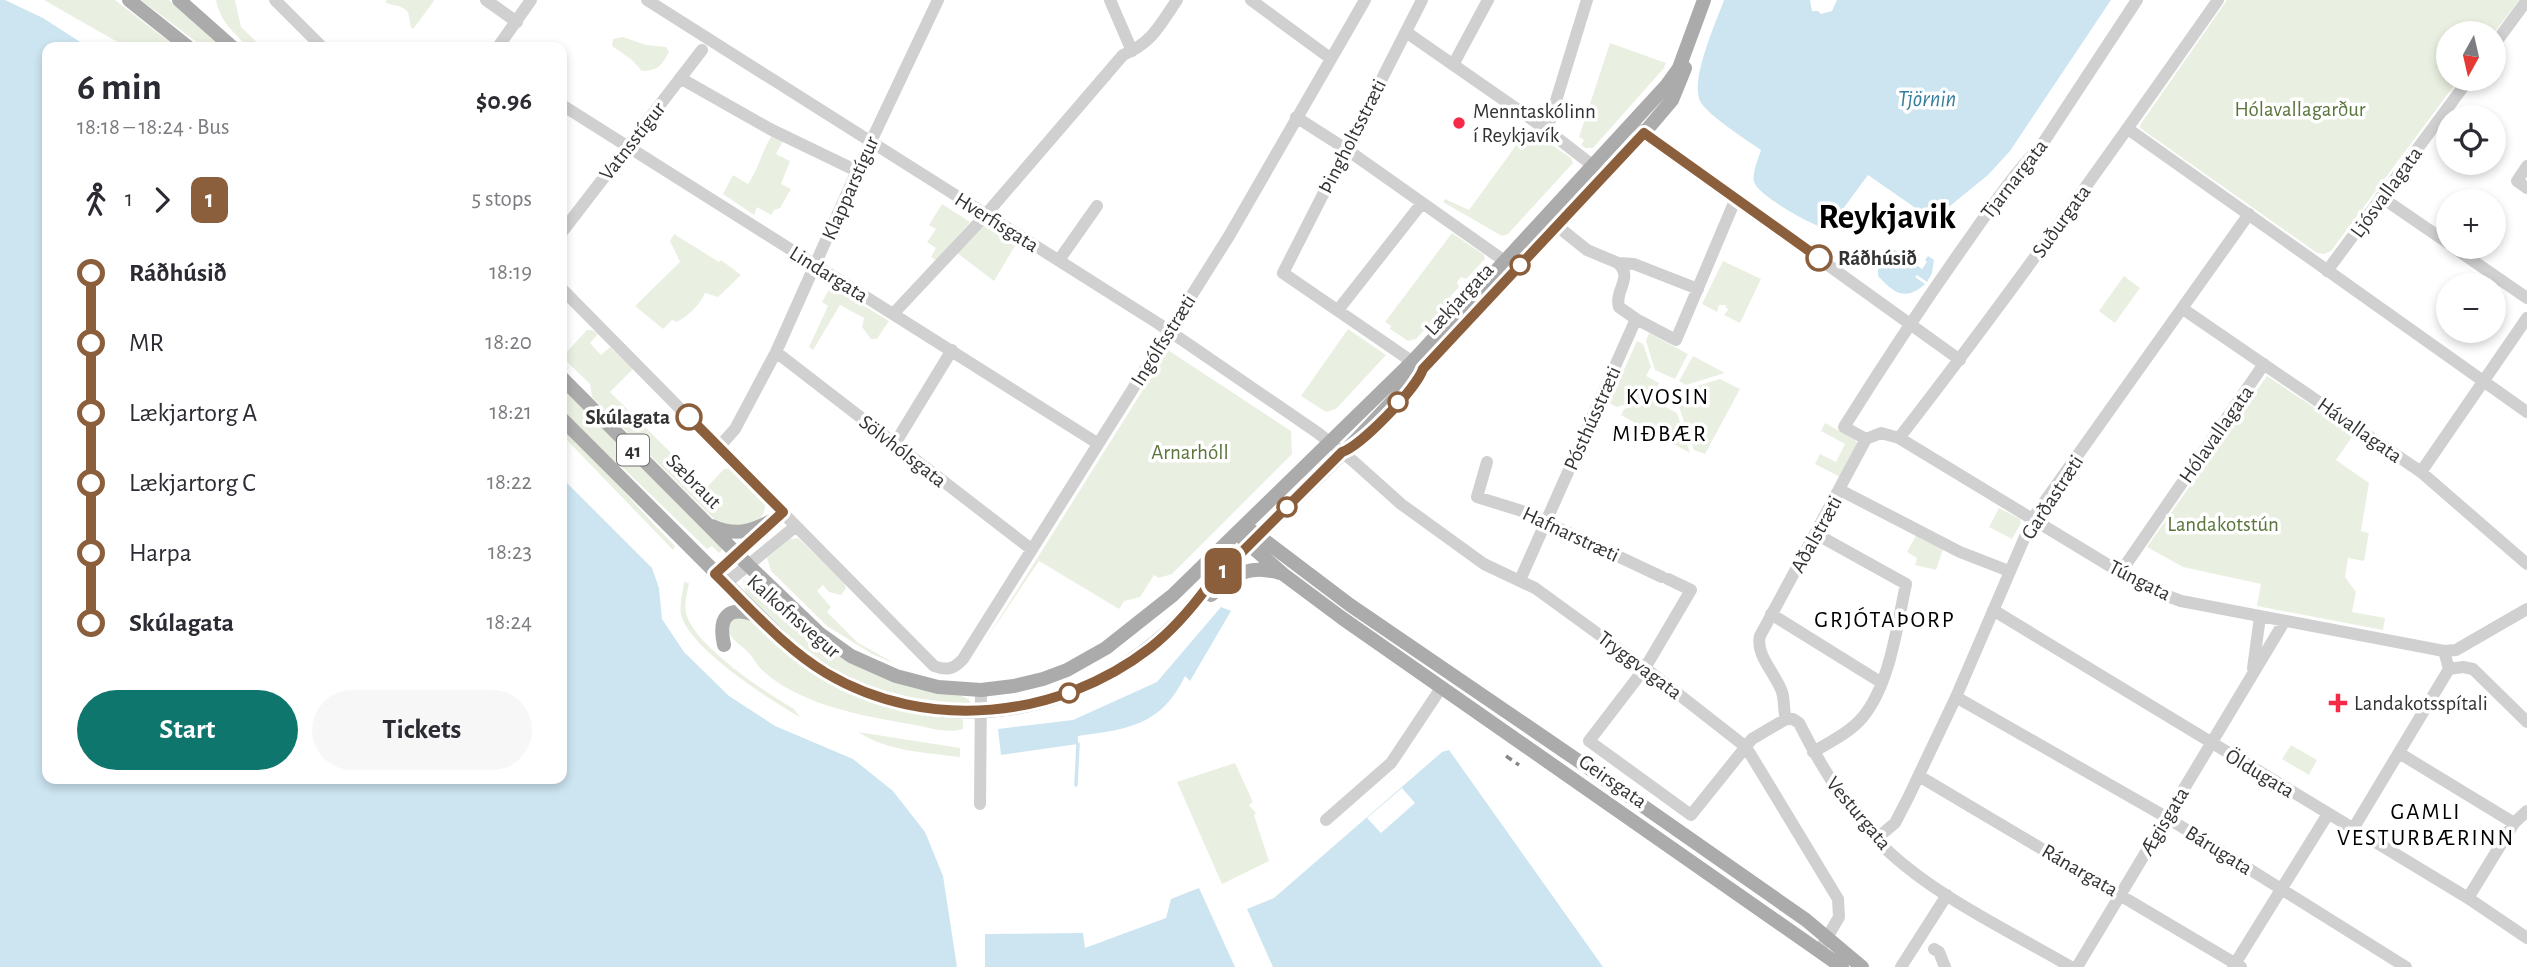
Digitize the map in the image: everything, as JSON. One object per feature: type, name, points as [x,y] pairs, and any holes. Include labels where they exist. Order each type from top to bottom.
[{"type":"main road","points":[[129,0],[182,42]]},
{"type":"main road","points":[[179,0],[226,42]]},
{"type":"main road","name":"Lækjargata","points":[[1241,529],[1330,442],[1418,365],[1556,227],[1599,171],[1638,129],[1682,69],[1704,0]]},
{"type":"main road","name":"Lækjargata","points":[[1254,541],[1357,439],[1545,216],[1599,171]]},
{"type":"main road","name":"Sæbraut","points":[[567,383],[737,554]]},
{"type":"main road","name":"41","points":[[567,424],[720,579]]},
{"type":"main road","points":[[705,522],[724,531],[740,533],[748,532],[779,515]]},
{"type":"main road","name":"Kalkofnsvegur","points":[[737,554],[820,634],[851,656],[883,671],[919,683],[981,690],[1043,679],[1067,670],[1106,648],[1173,595],[1241,529]]},
{"type":"main road","name":"Geirsgata","points":[[1241,529],[1283,574],[1359,630],[1842,967]]},
{"type":"main road","name":"Kalkofnsvegur","points":[[720,579],[806,660],[844,683],[866,694],[922,709],[982,712],[1047,699],[1093,683],[1130,662],[1151,647],[1190,610],[1208,586],[1254,541]]},
{"type":"main road","name":"Geirsgata","points":[[1254,541],[1580,762],[1828,937],[1862,967]]},
{"type":"main road","points":[[1190,610],[1241,572],[1262,569],[1283,574]]},
{"type":"main road","points":[[724,645],[723,621],[729,614],[737,611],[757,615]]},
{"type":"main road","name":"Geirsgata","points":[[1359,630],[1375,631],[1438,675],[1451,674]]},
{"type":"street","points":[[275,0],[317,42]]},
{"type":"street","points":[[486,0],[517,22]]},
{"type":"street","points":[[502,42],[531,0]]},
{"type":"street","name":"Hverfisgata","points":[[647,0],[1168,330],[1342,452]]},
{"type":"street","name":"Klapparstígur","points":[[719,447],[735,429],[776,352],[938,0]]},
{"type":"street","points":[[1110,0],[1132,51]]},
{"type":"street","points":[[894,314],[1063,127],[1123,55],[1149,40],[1177,0]]},
{"type":"street","points":[[1251,0],[1330,58]]},
{"type":"street","name":"Ingólfsstræti","points":[[796,526],[934,666],[948,669],[958,665],[1228,236],[1365,0]]},
{"type":"street","name":"Þingholtsstræti","points":[[1338,310],[1283,273],[1422,0]]},
{"type":"street","points":[[1453,65],[1488,0]]},
{"type":"street","points":[[1547,130],[1587,0]]},
{"type":"street","name":"Tjarnargata","points":[[1866,439],[1844,427],[1909,323],[2028,159],[2041,146],[2137,0]]},
{"type":"street","name":"Suðurgata","points":[[1899,439],[1960,360],[2128,129],[2218,0]]},
{"type":"street","points":[[2506,29],[2527,0]]},
{"type":"street","points":[[1406,32],[1547,130],[1599,171]]},
{"type":"street","name":"Vatnsstígur","points":[[567,225],[702,50]]},
{"type":"street","points":[[680,78],[770,129],[857,171]]},
{"type":"street","name":"Ljósvallagata","points":[[2327,271],[2460,91]]},
{"type":"street","name":"Lindargata","points":[[567,108],[1097,443]]},
{"type":"street","points":[[1296,117],[1506,262]]},
{"type":"street","points":[[1638,129],[1960,360]]},
{"type":"street","points":[[2128,129],[2527,412]]},
{"type":"street","points":[[2527,166],[2517,181],[2527,188]]},
{"type":"street","points":[[2381,197],[2436,235]]},
{"type":"street","points":[[1545,216],[1587,250],[1624,268],[1626,275],[1618,296],[1618,304],[1636,319],[1676,340],[1736,198]]},
{"type":"street","points":[[1418,365],[1338,310],[1422,203]]},
{"type":"street","points":[[1059,260],[1097,206]]},
{"type":"street","name":"Garðastræti","points":[[1876,839],[1895,823],[1919,776],[2034,518],[2249,214]]},
{"type":"street","points":[[2470,259],[2527,298]]},
{"type":"street","points":[[1618,263],[1634,264],[1698,289]]},
{"type":"street","points":[[567,294],[719,447],[779,515],[796,526],[748,565],[720,579]]},
{"type":"street","name":"Hávallagata","points":[[2183,309],[2421,472],[2527,564]]},
{"type":"street","points":[[2421,472],[2527,318]]},
{"type":"street","name":"Pósthússtræti","points":[[1520,580],[1636,319]]},
{"type":"street","points":[[894,444],[952,350]]},
{"type":"street","name":"Sölvhólsgata","points":[[776,352],[1031,549]]},
{"type":"street","name":"Hólavallagata","points":[[2120,573],[2264,364]]},
{"type":"street","points":[[1866,439],[1881,433],[1899,439]]},
{"type":"street","name":"Aðalstræti","points":[[1786,719],[1782,692],[1759,647],[1759,636],[1866,439]]},
{"type":"street","name":"Túngata","points":[[1899,439],[2034,518],[2120,573],[2166,597],[2444,652]]},
{"type":"street","name":"Tryggvagata","points":[[1342,452],[1401,504],[1484,564],[1542,592],[1746,747],[1838,899],[1839,917],[1819,950]]},
{"type":"street","name":"Hafnarstræti","points":[[1487,462],[1477,497],[1546,521],[1691,590],[1645,668]]},
{"type":"street","points":[[1840,490],[1960,552],[2009,571]]},
{"type":"street","points":[[720,579],[737,554],[779,515]]},
{"type":"street","points":[[1813,752],[1858,723],[1869,708],[1882,682],[1906,584],[1816,534]]},
{"type":"street","points":[[2353,829],[2449,669],[2444,652],[2456,650],[2527,608]]},
{"type":"street","name":"Öldugata","points":[[1993,610],[2468,898],[2527,938]]},
{"type":"street","points":[[1771,614],[1882,682]]},
{"type":"street","name":"Ægisgata","points":[[2252,675],[2260,617]]},
{"type":"street","name":"Ægisgata","points":[[2077,967],[2284,622]]},
{"type":"street","points":[[1645,668],[1589,741],[1691,815],[1746,747],[1756,737],[1786,719]]},
{"type":"street","points":[[2449,669],[2473,669],[2527,722]]},
{"type":"street","points":[[1326,820],[1391,763],[1441,688]]},
{"type":"street","points":[[980,804],[981,690]]},
{"type":"street","name":"Bárugata","points":[[1956,697],[2166,817],[2406,967]]},
{"type":"street","name":"Vesturgata","points":[[1786,719],[1799,723],[1828,778],[1876,839],[1925,881],[2071,967]]},
{"type":"street","points":[[2399,753],[2514,823]]},
{"type":"street","name":"Ránargata","points":[[1919,776],[2120,894],[2236,966]]},
{"type":"street","points":[[2468,898],[2514,823],[2527,811]]},
{"type":"street","points":[[2236,966],[2328,814]]},
{"type":"street","points":[[1901,967],[1925,943],[1947,895]]},
{"type":"street","points":[[1925,943],[1940,952],[1945,967]]},
{"type":"green space","points":[[44,0],[115,0],[170,42],[117,42]]},
{"type":"green space","points":[[141,0],[169,0],[217,42],[196,42]]},
{"type":"green space","points":[[216,0],[235,0],[241,27],[257,42],[243,42],[224,20]]},
{"type":"green space","name":"Hólavallagarður","points":[[2227,0],[2519,0],[2503,21],[2436,21],[2436,91],[2450,91],[2440,105],[2436,105],[2436,110],[2331,251],[2324,254],[2317,253],[2140,128]]},
{"type":"green space","points":[[434,1],[413,29],[408,12],[402,7],[385,2]]},
{"type":"green space","points":[[623,37],[646,45],[666,47],[669,52],[659,66],[642,71],[612,46],[613,39]]},
{"type":"green space","points":[[1610,43],[1666,63],[1593,148],[1585,148],[1581,145],[1584,140],[1579,137]]},
{"type":"green space","points":[[1528,129],[1571,158],[1573,163],[1508,234],[1502,236],[1443,202],[1445,199],[1469,210]]},
{"type":"green space","points":[[772,135],[783,141],[776,154],[790,161],[781,184],[791,189],[780,208],[774,210],[771,215],[757,207],[754,215],[723,194],[733,175],[748,184]]},
{"type":"green space","points":[[942,204],[970,222],[936,260],[931,257],[936,248],[927,242],[936,229],[929,225]]},
{"type":"green space","points":[[983,225],[1015,246],[994,281],[957,253]]},
{"type":"green space","points":[[1452,233],[1484,255],[1485,259],[1466,279],[1461,277],[1457,282],[1459,287],[1445,302],[1446,306],[1416,339],[1408,341],[1390,329],[1391,326],[1385,322]]},
{"type":"green space","points":[[674,234],[719,262],[721,260],[741,275],[718,297],[705,293],[690,313],[677,322],[672,320],[663,329],[635,306],[680,262],[670,241]]},
{"type":"green space","points":[[1723,261],[1761,279],[1740,323],[1724,315],[1728,310],[1725,305],[1719,305],[1717,312],[1702,304]]},
{"type":"green space","points":[[2124,276],[2140,288],[2115,323],[2099,311]]},
{"type":"green space","points":[[831,286],[889,321],[877,339],[871,339],[862,327],[864,318],[840,305],[813,350],[809,347],[828,306],[822,302]]},
{"type":"green space","points":[[1348,329],[1386,355],[1336,409],[1326,412],[1301,396]]},
{"type":"green space","points":[[587,330],[598,334],[590,343],[601,355],[610,347],[633,369],[610,392],[706,488],[724,469],[732,468],[767,503],[760,519],[743,525],[719,524],[592,397],[590,384],[567,362],[567,352]]},
{"type":"green space","points":[[1649,333],[1688,354],[1675,379],[1655,370],[1646,341]]},
{"type":"green space","points":[[1637,341],[1643,344],[1651,367],[1646,376],[1659,383],[1654,395],[1617,407],[1609,403]]},
{"type":"green space","name":"Arnarhóll","points":[[1168,350],[1291,431],[1292,454],[1172,574],[1159,578],[1154,575],[1140,597],[1124,601],[1119,609],[1039,561],[982,646]]},
{"type":"green space","points":[[1693,356],[1725,373],[1686,385],[1679,381]]},
{"type":"green space","name":"Landakotstún","points":[[2267,376],[2354,434],[2336,460],[2369,483],[2361,531],[2369,533],[2364,561],[2348,558],[2345,577],[2356,592],[2352,612],[2385,618],[2383,630],[2257,606],[2261,584],[2183,567],[2147,547]]},
{"type":"green space","points":[[1720,379],[1740,389],[1705,454],[1694,450],[1679,407],[1687,389]]},
{"type":"green space","points":[[567,390],[723,549],[719,553],[712,546],[707,549],[623,468],[608,458],[567,416]]},
{"type":"green space","points":[[1652,400],[1677,413],[1690,453],[1621,415],[1624,409]]},
{"type":"green space","points":[[1825,423],[1858,444],[1842,478],[1815,464],[1820,454],[1836,462],[1845,444],[1821,431]]},
{"type":"green space","points":[[567,430],[675,546],[673,550],[567,440]]},
{"type":"green space","points":[[1999,508],[2020,519],[2021,523],[2012,539],[1989,527]]},
{"type":"green space","points":[[1918,532],[1943,549],[1936,570],[1915,565],[1917,558],[1907,552]]},
{"type":"green space","points":[[798,538],[846,588],[841,595],[829,592],[823,585],[817,591],[831,607],[827,612],[858,643],[896,664],[872,654],[827,626],[771,571],[767,558],[789,539]]},
{"type":"green space","points":[[743,580],[753,585],[812,640],[869,671],[957,694],[972,704],[968,706],[916,702],[847,679],[791,641],[749,598]]},
{"type":"green space","points":[[684,582],[689,583],[685,604],[687,616],[704,641],[734,668],[794,709],[800,717],[733,672],[699,643],[681,615]]},
{"type":"green space","points":[[733,616],[755,621],[803,664],[842,688],[903,711],[960,718],[963,720],[963,729],[937,730],[872,717],[811,700],[776,681],[731,637],[727,623]]},
{"type":"green space","points":[[858,732],[960,748],[960,757],[894,747]]},
{"type":"green space","points":[[2291,745],[2317,760],[2309,775],[2282,759]]},
{"type":"green space","points":[[1235,763],[1253,802],[1249,805],[1256,813],[1254,815],[1269,861],[1222,884],[1177,782]]},
{"type":"water","points":[[0,0],[5,0],[43,18],[80,42],[42,42],[42,784],[567,784],[567,483],[652,568],[659,588],[662,619],[684,652],[729,696],[775,726],[853,759],[893,791],[925,832],[943,876],[957,967],[0,967]]},
{"type":"water","name":"Tjörnin","points":[[1724,0],[1810,0],[1812,11],[1821,14],[1832,11],[1837,0],[2111,0],[2010,151],[1988,175],[1940,214],[1927,216],[1868,175],[1837,217],[1822,227],[1806,221],[1758,188],[1754,182],[1754,174],[1761,150],[1719,120],[1700,101],[1698,79],[1701,65]]},
{"type":"water","points":[[1893,249],[1906,257],[1911,250],[1914,253],[1910,260],[1922,269],[1928,256],[1934,260],[1927,282],[1917,275],[1915,277],[1925,284],[1918,290],[1900,293],[1878,276],[1878,269]]},
{"type":"water","points":[[1221,607],[1231,611],[1190,681],[1185,676],[1176,693],[1154,715],[1128,727],[1078,736],[1078,744],[1001,755],[998,729],[1073,720],[1157,682]]},
{"type":"water","points":[[1449,750],[1603,967],[1273,967],[1247,909],[1274,898],[1442,752]]},
{"type":"water","points":[[1199,888],[1235,967],[985,967],[985,934],[1083,933],[1085,948],[1166,918],[1171,899]]},
{"type":"pier","points":[[1402,788],[1415,803],[1381,833],[1367,818]]},
{"type":"waterway","points":[[1076,785],[1078,744]]},
{"type":"railway","points":[[1506,756],[1519,765]]},
{"type":"bus line","name":"1","points":[[689,417],[783,512],[715,574],[806,660],[844,683],[866,694],[922,709],[982,712],[1047,699],[1093,683],[1130,662],[1170,631],[1208,586],[1342,452],[1355,447],[1395,405],[1419,379],[1423,369],[1644,133],[1819,258]]},
{"type":"place","name":"Menntaskólinn í Reykjavík","points":[[1459,123]]},
{"type":"place","name":"Ráðhúsið","points":[[1819,258]]},
{"type":"place","name":"Skúlagata","points":[[689,417]]},
{"type":"place","name":"Landakotsspítali","points":[[2338,703]]},
{"type":"district","name":"Reykjavik","points":[[1887,216]]},
{"type":"district","name":"KVOSIN","points":[[1668,396]]},
{"type":"district","name":"MIÐBÆR","points":[[1660,433]]},
{"type":"district","name":"GRJÓTAÞORP","points":[[1885,619]]},
{"type":"district","name":"GAMLI VESTURBÆRINN","points":[[2426,824]]}]
